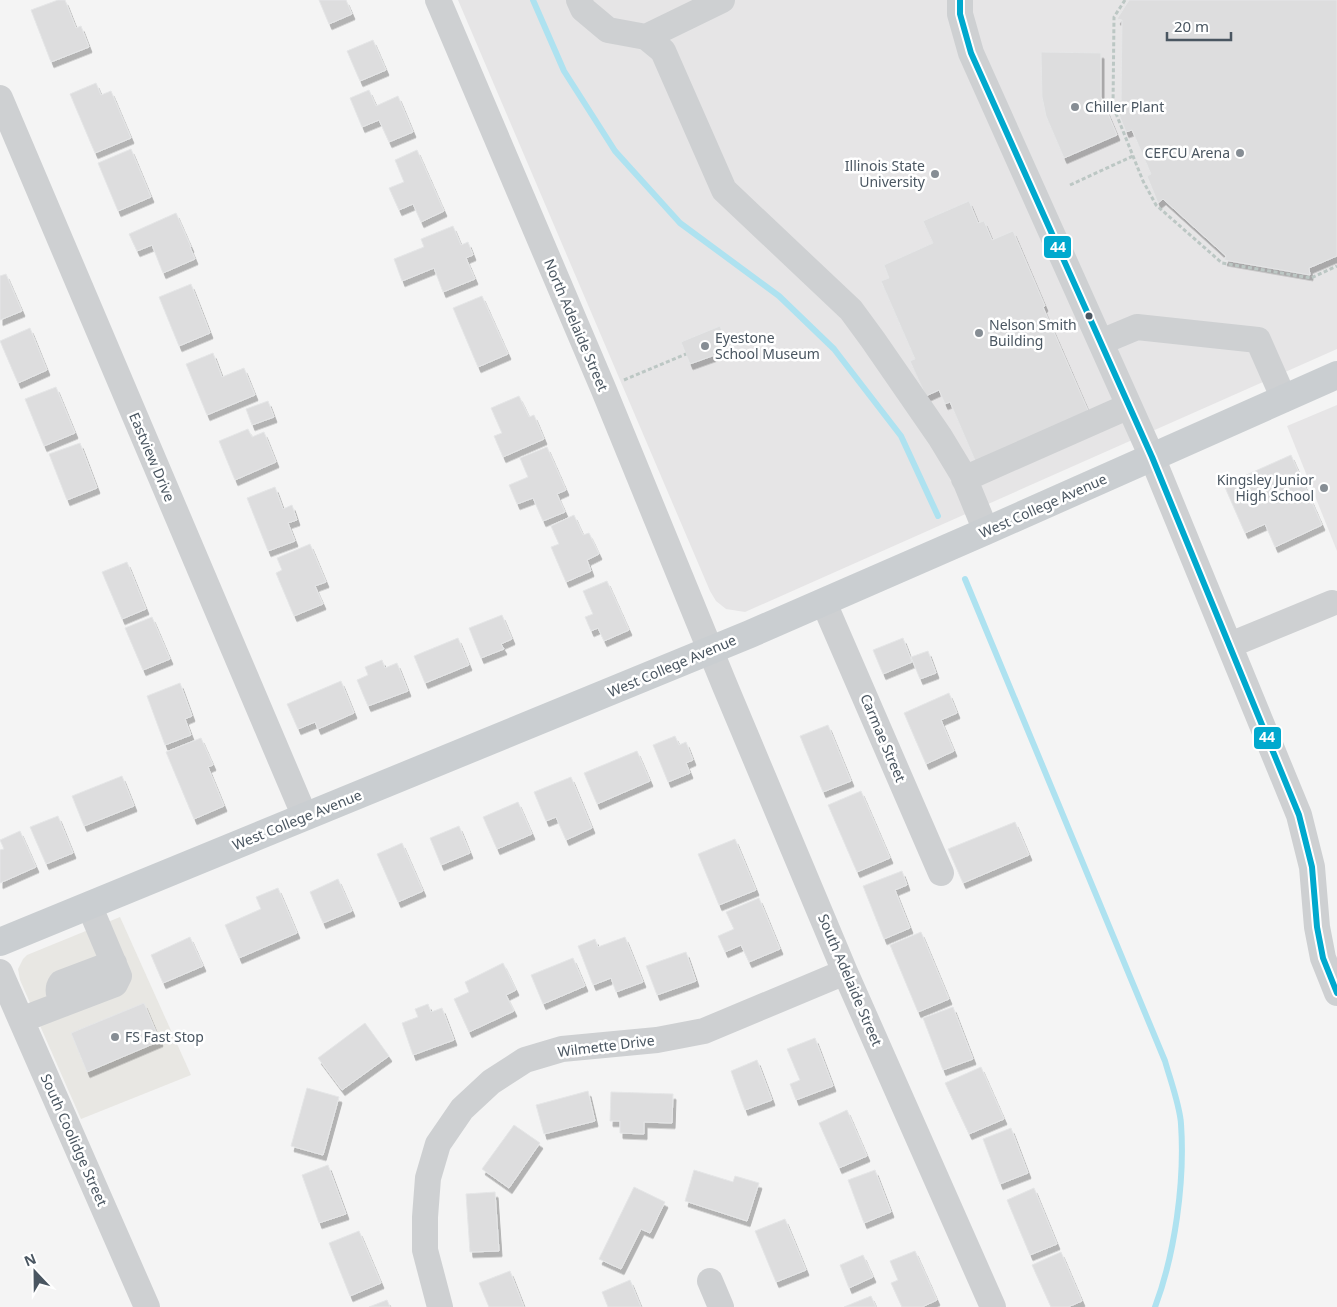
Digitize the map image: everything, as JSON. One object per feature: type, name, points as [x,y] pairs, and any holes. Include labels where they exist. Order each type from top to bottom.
[{"type":"main road","name":"West College Avenue","points":[[0,942],[711,651],[1337,375]]},
{"type":"street","name":"North Adelaide Street","points":[[438,0],[603,388],[711,651]]},
{"type":"street","points":[[579,0],[583,9],[608,30],[646,37],[663,51],[724,190],[851,310],[940,437],[964,479],[986,531]]},
{"type":"street","points":[[646,37],[722,0]]},
{"type":"street","points":[[960,0],[960,14],[971,53],[1152,457],[1300,815],[1312,867],[1323,958],[1337,993]]},
{"type":"street","name":"Eastview Drive","points":[[0,98],[305,816]]},
{"type":"street","points":[[1100,342],[1138,327],[1258,340],[1284,399]]},
{"type":"street","points":[[964,479],[1129,406]]},
{"type":"street","name":"Carmae Street","points":[[824,602],[941,873]]},
{"type":"street","points":[[1230,645],[1332,603]]},
{"type":"street","name":"South Adelaide Street","points":[[711,651],[845,972],[993,1307]]},
{"type":"street","points":[[21,1020],[115,984],[118,980],[119,976],[114,963],[89,905]]},
{"type":"street","name":"South Coolidge Street","points":[[0,972],[148,1307]]},
{"type":"street","name":"Wilmette Drive","points":[[440,1307],[425,1250],[428,1178],[438,1144],[462,1109],[491,1082],[524,1060],[562,1049],[657,1040],[704,1031],[845,972]]},
{"type":"street","points":[[710,1281],[721,1307]]},
{"type":"path","points":[[1125,0],[1114,17],[1113,106],[1143,181],[1156,205],[1222,263],[1311,278],[1337,266]]},
{"type":"path","points":[[1070,185],[1133,156]]},
{"type":"path","points":[[603,388],[686,354]]},
{"type":"shaded area","name":"Illinois State University","points":[[458,0],[1337,0],[1337,349],[745,612],[726,609],[716,601],[710,591]]},
{"type":"shaded area","name":"Kingsley Junior High School","points":[[1337,405],[1337,551],[1287,426]]},
{"type":"shaded area","points":[[120,917],[191,1075],[81,1119],[20,980],[18,969],[27,955]]},
{"type":"building","points":[[58,0],[65,0],[76,28],[81,26],[89,47],[51,62],[31,10]]},
{"type":"building","points":[[319,0],[346,0],[352,14],[329,24]]},
{"type":"building","name":"CEFCU Arena","points":[[1129,0],[1337,0],[1337,256],[1309,268],[1310,275],[1224,260],[1226,256],[1163,199],[1158,203],[1147,176],[1151,174],[1132,130],[1126,132],[1116,107],[1121,106],[1122,20],[1117,19]]},
{"type":"building","points":[[373,40],[386,70],[360,81],[347,51]]},
{"type":"building","name":"Chiller Plant","points":[[1041,52],[1101,53],[1101,97],[1117,135],[1064,158],[1046,116],[1042,97]]},
{"type":"building","points":[[96,83],[101,95],[111,91],[131,138],[95,153],[70,94]]},
{"type":"building","points":[[369,90],[376,106],[398,96],[413,132],[389,142],[379,120],[362,127],[350,98]]},
{"type":"building","points":[[131,149],[151,197],[118,211],[98,163]]},
{"type":"building","points":[[417,150],[444,211],[421,222],[413,204],[399,210],[389,188],[404,182],[395,160]]},
{"type":"building","name":"Nelson Smith Building","points":[[969,201],[978,223],[984,221],[992,240],[1013,231],[1045,306],[1043,307],[1090,415],[977,465],[950,402],[945,404],[939,390],[926,396],[910,361],[915,359],[881,281],[889,278],[884,265],[933,243],[923,221]]},
{"type":"building","points":[[176,213],[195,259],[163,273],[152,245],[137,251],[129,234]]},
{"type":"building","points":[[453,226],[461,245],[468,242],[473,255],[466,258],[475,279],[443,292],[434,268],[402,281],[394,259],[424,247],[421,239]]},
{"type":"building","points":[[6,274],[22,311],[0,320],[0,276]]},
{"type":"building","points":[[191,284],[210,333],[179,346],[159,297]]},
{"type":"building","points":[[482,296],[508,354],[478,367],[453,308]]},
{"type":"building","name":"Eyestone School Museum","points":[[720,326],[729,350],[690,364],[681,342]]},
{"type":"building","points":[[30,328],[47,370],[18,383],[0,341]]},
{"type":"building","points":[[213,353],[222,377],[244,368],[255,395],[207,415],[186,364]]},
{"type":"building","points":[[56,387],[75,433],[44,446],[25,399]]},
{"type":"building","points":[[519,396],[529,417],[534,415],[544,439],[503,457],[494,436],[502,433],[491,408]]},
{"type":"building","points":[[268,401],[274,417],[252,425],[246,409]]},
{"type":"building","points":[[248,429],[252,437],[264,432],[276,462],[235,480],[219,441]]},
{"type":"building","points":[[80,443],[97,488],[67,500],[49,454]]},
{"type":"building","points":[[547,447],[566,490],[557,494],[565,512],[543,521],[533,498],[517,504],[509,485],[528,477],[520,458]]},
{"type":"building","points":[[1291,455],[1322,525],[1275,547],[1265,524],[1245,533],[1224,485]]},
{"type":"building","points":[[275,487],[283,509],[292,505],[297,520],[288,523],[295,541],[268,551],[247,498]]},
{"type":"building","points":[[574,515],[583,535],[589,533],[599,554],[587,560],[591,571],[566,582],[551,547],[559,544],[551,526]]},
{"type":"building","points":[[310,544],[326,582],[315,586],[323,604],[294,616],[276,573],[282,570],[277,558]]},
{"type":"building","points":[[127,562],[146,609],[122,619],[102,572]]},
{"type":"building","points":[[607,581],[629,630],[604,641],[598,628],[591,631],[585,617],[593,614],[583,591]]},
{"type":"building","points":[[502,615],[512,639],[501,644],[504,649],[481,658],[469,628]]},
{"type":"building","points":[[152,617],[170,659],[143,670],[125,628]]},
{"type":"building","points":[[458,638],[469,665],[425,683],[414,656]]},
{"type":"building","points":[[903,638],[912,662],[883,674],[873,650]]},
{"type":"building","points":[[928,651],[936,673],[920,679],[911,657]]},
{"type":"building","points":[[382,660],[385,668],[397,663],[408,691],[368,706],[357,680],[368,675],[365,667]]},
{"type":"building","points":[[341,681],[354,713],[318,729],[315,722],[298,729],[287,704]]},
{"type":"building","points":[[180,683],[192,716],[185,719],[191,735],[165,745],[147,696]]},
{"type":"building","points":[[949,693],[957,713],[941,720],[954,751],[926,764],[904,713]]},
{"type":"building","points":[[828,725],[851,781],[823,792],[800,736]]},
{"type":"building","points":[[675,736],[679,745],[686,742],[693,760],[686,763],[690,773],[668,782],[653,745]]},
{"type":"building","points":[[201,738],[213,765],[208,767],[224,806],[194,819],[166,752]]},
{"type":"building","points":[[637,751],[650,781],[597,804],[584,773]]},
{"type":"building","points":[[122,776],[134,806],[84,826],[72,796]]},
{"type":"building","points":[[571,777],[592,828],[566,840],[556,817],[546,821],[534,792]]},
{"type":"building","points":[[861,791],[890,858],[857,872],[828,805]]},
{"type":"building","points":[[518,802],[532,834],[497,849],[483,817]]},
{"type":"building","points":[[58,816],[73,853],[46,864],[30,827]]},
{"type":"building","points":[[1015,822],[1029,855],[963,883],[948,849]]},
{"type":"building","points":[[459,826],[470,853],[441,865],[430,838]]},
{"type":"building","points":[[20,831],[36,867],[0,883],[0,850],[4,849],[0,840]]},
{"type":"building","points":[[735,839],[756,890],[719,905],[698,854]]},
{"type":"building","points":[[402,843],[423,891],[398,902],[377,854]]},
{"type":"building","points":[[902,871],[907,885],[895,890],[910,928],[884,939],[863,886]]},
{"type":"building","points":[[338,879],[352,911],[323,923],[310,892]]},
{"type":"building","points":[[278,888],[297,933],[239,958],[225,925],[261,909],[256,897]]},
{"type":"building","points":[[759,898],[780,949],[749,962],[741,945],[725,952],[718,936],[734,929],[726,912]]},
{"type":"building","points":[[921,932],[949,999],[918,1012],[890,945]]},
{"type":"building","points":[[190,937],[203,966],[163,983],[151,955]]},
{"type":"building","points":[[625,937],[643,982],[616,992],[611,978],[593,985],[578,946],[595,939],[598,947]]},
{"type":"building","points":[[686,952],[696,981],[657,995],[646,966]]},
{"type":"building","points":[[573,958],[585,986],[543,1004],[531,975]]},
{"type":"building","points":[[503,963],[516,990],[506,995],[514,1011],[469,1032],[454,999],[469,992],[465,982]]},
{"type":"building","name":"FS Fast Stop","points":[[144,1003],[160,1041],[87,1072],[71,1033]]},
{"type":"building","points":[[428,1004],[431,1012],[442,1008],[454,1040],[413,1055],[402,1023],[418,1017],[415,1009]]},
{"type":"building","points":[[953,1007],[973,1059],[943,1070],[923,1018]]},
{"type":"building","points":[[365,1023],[389,1056],[342,1090],[318,1058]]},
{"type":"building","points":[[815,1038],[833,1086],[796,1100],[790,1084],[800,1080],[787,1049]]},
{"type":"building","points":[[757,1060],[772,1100],[745,1110],[731,1071]]},
{"type":"building","points":[[981,1067],[1004,1119],[969,1134],[945,1083]]},
{"type":"building","points":[[307,1088],[339,1097],[323,1155],[291,1146]]},
{"type":"building","points":[[588,1091],[595,1121],[544,1134],[536,1105]]},
{"type":"building","points":[[611,1092],[673,1094],[672,1123],[644,1122],[644,1134],[620,1133],[620,1121],[610,1121]]},
{"type":"building","points":[[847,1110],[867,1156],[839,1168],[819,1123]]},
{"type":"building","points":[[514,1125],[540,1143],[509,1188],[482,1169]]},
{"type":"building","points":[[1011,1128],[1028,1173],[1000,1184],[983,1139]]},
{"type":"building","points":[[328,1165],[346,1214],[319,1223],[302,1175]]},
{"type":"building","points":[[694,1170],[733,1182],[735,1176],[759,1183],[747,1221],[685,1201]]},
{"type":"building","points":[[875,1170],[891,1212],[864,1223],[848,1180]]},
{"type":"building","points":[[634,1187],[665,1202],[650,1233],[641,1229],[621,1269],[599,1259]]},
{"type":"building","points":[[1034,1188],[1057,1244],[1030,1255],[1007,1200]]},
{"type":"building","points":[[495,1192],[499,1251],[470,1252],[466,1194]]},
{"type":"building","points":[[785,1219],[806,1270],[776,1282],[755,1231]]},
{"type":"building","points":[[359,1231],[381,1283],[350,1296],[329,1243]]},
{"type":"building","points":[[915,1251],[937,1300],[922,1307],[902,1307],[891,1283],[898,1280],[890,1261]]},
{"type":"building","points":[[1061,1252],[1082,1301],[1068,1307],[1051,1307],[1032,1265]]},
{"type":"building","points":[[863,1255],[873,1277],[849,1288],[840,1265]]},
{"type":"building","points":[[510,1271],[524,1307],[489,1307],[479,1283]]},
{"type":"building","points":[[630,1280],[641,1307],[608,1307],[602,1292]]},
{"type":"building","points":[[871,1296],[876,1307],[844,1307]]},
{"type":"building","points":[[387,1300],[390,1307],[369,1307]]},
{"type":"waterway","points":[[533,0],[564,71],[615,151],[680,223],[779,296],[834,349],[901,436],[938,516]]},
{"type":"waterway","points":[[965,579],[1165,1061],[1177,1101],[1182,1146],[1180,1193],[1168,1264],[1155,1307]]},
{"type":"transit line","name":"44","points":[[960,0],[960,14],[971,53],[1152,457],[1299,815],[1312,867],[1317,927],[1323,958],[1337,993]]},
{"type":"place","name":"Chiller Plant","points":[[1075,107]]},
{"type":"place","name":"CEFCU Arena","points":[[1240,153]]},
{"type":"place","name":"Illinois State University","points":[[935,174]]},
{"type":"place","name":"Nelson Smith Building","points":[[979,333]]},
{"type":"place","name":"Eyestone School Museum","points":[[705,346]]},
{"type":"place","name":"Kingsley Junior High School","points":[[1324,488]]},
{"type":"place","name":"FS Fast Stop","points":[[115,1037]]}]
